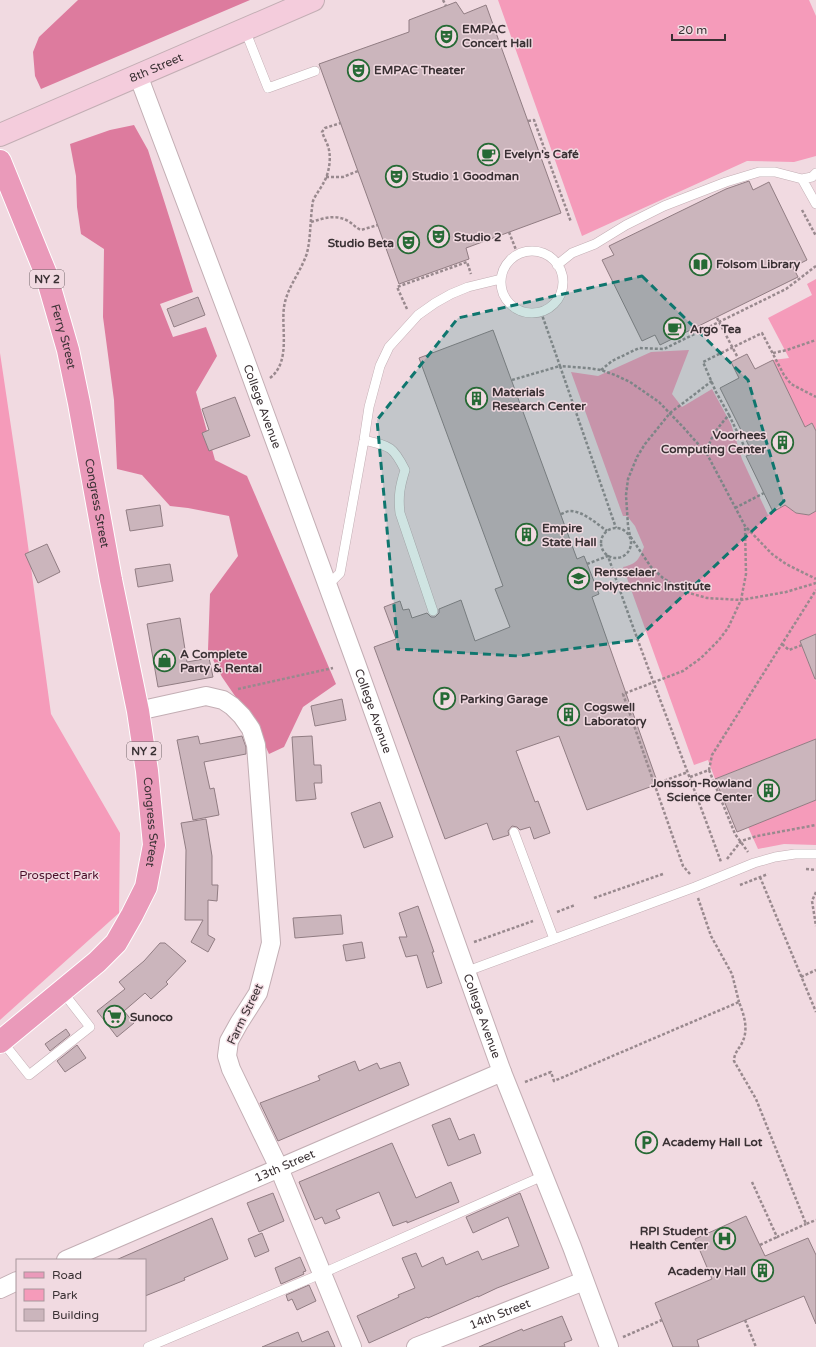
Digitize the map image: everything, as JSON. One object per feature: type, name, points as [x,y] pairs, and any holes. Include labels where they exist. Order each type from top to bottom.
[{"type":"main road","name":"Ferry Street","points":[[0,160],[46,274],[68,350],[79,403]]},
{"type":"main road","name":"Congress Street","points":[[1,1042],[97,962],[116,943],[146,887],[154,846],[147,771],[138,711],[111,580],[79,403]]},
{"type":"street","name":"8th Street","points":[[0,135],[313,0]]},
{"type":"street","name":"College Avenue","points":[[138,75],[242,351],[328,586],[502,1072],[609,1347]]},
{"type":"street","name":"Farm Street","points":[[138,711],[206,696],[223,700],[237,710],[252,729],[256,746],[271,943],[258,993],[229,1041],[227,1056],[231,1069],[279,1168],[352,1347]]},
{"type":"street","name":"13th Street","points":[[68,1259],[502,1072]]},
{"type":"street","points":[[0,1289],[16,1281]]},
{"type":"street","name":"14th Street","points":[[416,1347],[584,1281]]},
{"type":"lane","points":[[244,29],[268,88],[315,71]]},
{"type":"lane","points":[[557,265],[572,253],[595,244],[626,225],[671,203],[748,174],[775,172],[802,179],[812,177],[816,173]]},
{"type":"lane","points":[[802,179],[816,204]]},
{"type":"lane","points":[[532,252],[540,253],[552,259],[557,265],[562,278],[561,292],[553,304],[541,312],[527,313],[515,308],[506,298],[503,292],[501,279],[505,267],[518,255],[532,252]]},
{"type":"lane","points":[[328,586],[340,573],[369,407],[380,366],[389,347],[399,334],[418,315],[451,294],[468,287],[501,279]]},
{"type":"lane","points":[[364,440],[387,446],[397,455],[405,470],[400,485],[398,498],[400,513],[433,611]]},
{"type":"lane","points":[[514,832],[554,939]]},
{"type":"lane","points":[[465,972],[695,887],[754,863],[775,857],[796,854],[816,854]]},
{"type":"lane","points":[[1,1042],[29,1075],[90,1027],[62,991]]},
{"type":"lane","points":[[148,1347],[323,1273],[543,1176]]},
{"type":"path","points":[[443,0],[446,6]]},
{"type":"path","points":[[528,122],[534,120],[571,222]]},
{"type":"path","points":[[267,381],[277,372],[281,361],[285,304],[290,288],[307,253],[313,201],[326,177],[330,159],[329,150],[322,132],[325,128],[341,123]]},
{"type":"path","points":[[326,177],[343,177],[358,171]]},
{"type":"path","points":[[311,222],[334,217],[346,220],[362,230],[378,225]]},
{"type":"path","points":[[509,232],[518,255]]},
{"type":"path","points":[[407,310],[397,287],[429,274],[467,262],[471,274]]},
{"type":"path","points":[[601,370],[612,361],[639,348],[664,349],[786,289],[816,266]]},
{"type":"path","points":[[541,312],[616,528]]},
{"type":"path","points":[[717,318],[738,358]]},
{"type":"path","points":[[747,452],[716,392],[703,362],[762,333],[784,375],[791,384],[816,397]]},
{"type":"path","points":[[773,353],[816,340]]},
{"type":"path","points":[[512,380],[560,366],[601,370],[630,382],[659,402],[707,454],[746,526],[772,554],[786,564],[816,579]]},
{"type":"path","points":[[712,381],[670,413],[645,444],[637,457],[628,479],[626,495],[628,526],[630,536],[632,544],[627,554],[616,559],[608,556],[602,550],[602,538],[607,531],[616,528],[625,531],[630,536],[651,567],[675,586],[689,593],[706,598],[741,600],[786,592],[816,583]]},
{"type":"path","points":[[707,454],[712,437],[729,415]]},
{"type":"path","points":[[735,508],[764,493]]},
{"type":"path","points":[[561,514],[571,511],[575,512],[586,517],[607,531]]},
{"type":"path","points":[[691,875],[683,866],[623,694],[683,671],[708,651],[728,628],[741,600],[746,574],[746,526]]},
{"type":"path","points":[[587,564],[608,556]]},
{"type":"path","points":[[608,556],[653,682],[722,864],[741,841],[757,836],[816,825]]},
{"type":"path","points":[[751,856],[735,834],[709,770],[712,755],[816,590]]},
{"type":"path","points":[[782,644],[789,650],[802,645]]},
{"type":"path","points":[[236,689],[333,668]]},
{"type":"path","points":[[690,777],[709,770]]},
{"type":"path","points":[[654,784],[688,772]]},
{"type":"path","points":[[801,868],[816,870]]},
{"type":"path","points":[[740,885],[772,873]]},
{"type":"path","points":[[594,898],[663,874]]},
{"type":"path","points":[[760,878],[816,1012]]},
{"type":"path","points":[[816,892],[812,902],[816,926]]},
{"type":"path","points":[[698,896],[711,936],[732,974],[739,1002],[745,1017],[746,1025],[744,1038],[734,1056],[734,1060],[756,1098],[806,1224]]},
{"type":"path","points":[[557,912],[575,905]]},
{"type":"path","points":[[470,944],[535,920]]},
{"type":"path","points":[[801,977],[816,970]]},
{"type":"path","points":[[531,1080],[551,1072],[554,1081],[739,1002]]},
{"type":"path","points":[[752,1182],[777,1237]]},
{"type":"path","points":[[760,1245],[816,1220]]},
{"type":"path","points":[[630,1334],[662,1320]]},
{"type":"path","points":[[745,1320],[756,1347]]},
{"type":"highlighted area","points":[[642,276],[748,380],[784,501],[636,640],[519,656],[398,649],[377,420],[458,318]]},
{"type":"green space","points":[[498,0],[809,0],[816,16],[816,156],[794,162],[747,161],[582,236]]},
{"type":"green space","points":[[816,279],[816,431],[812,423],[805,427],[773,360],[789,358],[768,318],[812,295],[807,284]]},
{"type":"green space","points":[[689,350],[672,394],[682,407],[712,389],[731,424],[742,459],[768,515],[785,505],[796,513],[809,515],[816,511],[816,634],[800,641],[816,681],[816,739],[715,779],[708,760],[694,765],[623,567],[634,563],[641,555],[644,547],[635,526],[627,516],[623,516],[571,372],[598,376],[651,352]]},
{"type":"green space","name":"Prospect Park","points":[[0,353],[51,714],[120,833],[119,913],[0,1020]]},
{"type":"green space","points":[[816,800],[816,845],[784,844],[758,849],[748,827]]},
{"type":"shaded area","points":[[78,0],[250,0],[41,89],[35,76],[33,52],[39,37]]},
{"type":"shaded area","points":[[134,125],[148,150],[193,292],[160,304],[173,337],[206,327],[217,356],[196,392],[215,460],[247,476],[336,684],[303,707],[284,747],[269,754],[257,728],[222,677],[208,650],[210,594],[238,556],[229,516],[170,506],[142,475],[117,469],[114,400],[103,317],[104,249],[81,234],[77,207],[76,176],[70,144],[110,130]]},
{"type":"building","points":[[456,2],[464,14],[486,5],[561,213],[466,248],[469,259],[399,284],[319,64],[409,32],[409,20]]},
{"type":"building","name":"Folsom Library","points":[[749,181],[753,190],[769,182],[807,260],[793,267],[798,277],[660,345],[655,335],[642,341],[602,260],[614,255],[609,246],[726,189]]},
{"type":"building","points":[[198,297],[205,315],[174,327],[167,309]]},
{"type":"building","points":[[493,330],[577,559],[584,556],[599,594],[592,597],[658,784],[587,810],[559,736],[516,751],[535,802],[538,801],[550,833],[534,839],[530,827],[520,830],[517,827],[512,826],[508,831],[509,835],[493,840],[487,823],[445,839],[374,647],[396,639],[384,607],[400,601],[403,610],[409,609],[412,618],[427,613],[431,617],[435,617],[439,613],[439,609],[461,600],[475,641],[510,627],[495,589],[503,586],[419,358]]},
{"type":"building","name":"Voorhees Computing Center","points":[[747,354],[755,369],[773,360],[805,427],[812,423],[816,431],[816,511],[809,515],[796,513],[785,505],[773,512],[746,456],[753,454],[720,388],[739,378],[731,362]]},
{"type":"building","points":[[235,397],[250,436],[209,451],[202,433],[209,430],[202,409]]},
{"type":"building","points":[[160,505],[163,526],[130,531],[126,510]]},
{"type":"building","points":[[47,544],[60,572],[38,583],[25,554]]},
{"type":"building","points":[[170,564],[173,581],[138,587],[135,569]]},
{"type":"building","points":[[180,618],[187,662],[209,658],[213,677],[158,687],[147,624]]},
{"type":"building","points":[[816,634],[816,679],[815,679],[800,641]]},
{"type":"building","points":[[342,699],[346,720],[315,726],[311,706]]},
{"type":"building","points":[[198,736],[200,744],[242,736],[246,747],[246,754],[204,762],[210,789],[214,788],[219,815],[193,820],[177,740]]},
{"type":"building","points":[[312,736],[314,765],[321,765],[322,783],[314,783],[316,799],[296,801],[292,737]]},
{"type":"building","name":"Jonsson-Rowland Science Center","points":[[816,739],[816,800],[737,832],[715,779]]},
{"type":"building","points":[[380,802],[393,837],[364,848],[351,813]]},
{"type":"building","points":[[206,819],[212,856],[212,885],[218,885],[217,901],[208,900],[208,935],[215,939],[208,952],[191,942],[203,920],[185,920],[186,850],[181,823]]},
{"type":"building","points":[[418,906],[434,952],[432,952],[442,983],[427,988],[417,955],[406,957],[399,937],[407,937],[399,913]]},
{"type":"building","points":[[341,915],[343,934],[295,938],[293,918]]},
{"type":"building","points":[[362,942],[365,958],[346,961],[343,945]]},
{"type":"building","points":[[160,943],[165,943],[186,961],[166,982],[168,984],[151,999],[145,993],[124,1011],[134,1023],[117,1037],[97,1011],[125,989],[119,982],[144,961]]},
{"type":"building","points":[[66,1029],[70,1035],[50,1051],[45,1044]]},
{"type":"building","points":[[77,1045],[86,1058],[65,1072],[57,1061]]},
{"type":"building","points":[[355,1061],[359,1071],[377,1063],[380,1069],[400,1062],[409,1085],[278,1141],[260,1103],[320,1080],[318,1076]]},
{"type":"building","points":[[450,1118],[459,1140],[474,1134],[481,1153],[448,1166],[432,1125]]},
{"type":"building","points":[[392,1143],[416,1198],[451,1182],[459,1202],[407,1223],[407,1221],[393,1226],[379,1192],[336,1210],[340,1218],[325,1224],[322,1217],[315,1220],[299,1182]]},
{"type":"building","points":[[273,1193],[284,1221],[259,1232],[247,1203]]},
{"type":"building","points":[[520,1193],[549,1268],[497,1288],[428,1318],[427,1317],[369,1343],[357,1316],[415,1288],[402,1258],[416,1253],[422,1267],[443,1257],[446,1265],[478,1251],[482,1260],[519,1246],[508,1217],[473,1233],[466,1217]]},
{"type":"building","name":"Academy Hall","points":[[746,1216],[765,1256],[808,1238],[816,1255],[816,1324],[804,1296],[697,1340],[699,1347],[673,1347],[655,1303],[712,1279],[695,1239]]},
{"type":"building","points":[[212,1218],[228,1259],[184,1278],[185,1280],[146,1296],[146,1259],[118,1259]]},
{"type":"building","points":[[262,1233],[269,1251],[255,1257],[248,1239]]},
{"type":"building","points":[[300,1257],[306,1271],[303,1272],[304,1274],[281,1284],[275,1268]]},
{"type":"building","points":[[309,1285],[316,1301],[297,1310],[292,1299],[288,1301],[286,1295]]},
{"type":"building","points":[[562,1316],[572,1340],[564,1343],[565,1347],[479,1347],[522,1329],[523,1331]]},
{"type":"building","points":[[328,1331],[335,1347],[262,1347],[298,1332],[302,1342]]},
{"type":"place","name":"EMPAC Concert Hall","points":[[447,36]]},
{"type":"place","name":"EMPAC Theater","points":[[359,70]]},
{"type":"place","name":"Evelyn's Café","points":[[488,154]]},
{"type":"place","name":"Studio 1 Goodman","points":[[396,176]]},
{"type":"place","name":"Studio 2","points":[[438,237]]},
{"type":"place","name":"Studio Beta","points":[[409,243]]},
{"type":"place","name":"Folsom Library","points":[[701,264]]},
{"type":"place","name":"Argo Tea","points":[[675,329]]},
{"type":"place","name":"Materials Research Center","points":[[477,399]]},
{"type":"place","name":"Voorhees Computing Center","points":[[782,442]]},
{"type":"place","name":"Empire State Hall","points":[[527,535]]},
{"type":"place","name":"Rensselaer Polytechnic Institute","points":[[579,579]]},
{"type":"place","name":"A Complete Party & Rental","points":[[164,661]]},
{"type":"place","name":"Parking Garage","points":[[445,699]]},
{"type":"place","name":"Cogswell Laboratory","points":[[568,714]]},
{"type":"place","name":"Jonsson-Rowland Science Center","points":[[768,790]]},
{"type":"place","name":"Sunoco","points":[[115,1017]]},
{"type":"place","name":"Academy Hall Lot","points":[[647,1142]]},
{"type":"place","name":"RPI Student Health Center","points":[[724,1238]]},
{"type":"place","name":"Academy Hall","points":[[762,1271]]}]
